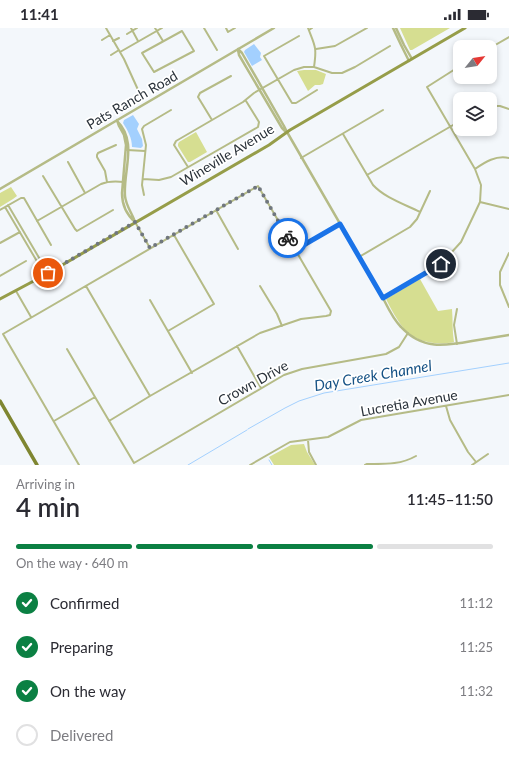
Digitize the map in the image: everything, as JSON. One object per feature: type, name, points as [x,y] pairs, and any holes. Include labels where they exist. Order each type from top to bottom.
[{"type":"main road","name":"Wineville Avenue","points":[[0,299],[16,292],[269,145],[286,132],[465,28]]},
{"type":"main road","points":[[0,401],[38,465]]},
{"type":"street","points":[[106,28],[124,59],[139,92]]},
{"type":"street","points":[[131,28],[138,41]]},
{"type":"street","points":[[127,34],[137,28]]},
{"type":"street","points":[[111,54],[138,41],[156,29],[162,28]]},
{"type":"street","points":[[204,28],[217,50]]},
{"type":"street","points":[[226,28],[228,32],[234,28]]},
{"type":"street","name":"Pats Ranch Road","points":[[0,189],[274,28]]},
{"type":"street","points":[[312,28],[307,29],[313,39],[316,49],[314,67]]},
{"type":"street","points":[[316,49],[335,46],[367,28]]},
{"type":"street","points":[[393,28],[410,60]]},
{"type":"street","points":[[396,28],[410,60]]},
{"type":"street","points":[[156,29],[163,41]]},
{"type":"street","points":[[182,31],[194,50],[154,72],[142,53],[163,41],[182,31]]},
{"type":"street","points":[[102,40],[110,35]]},
{"type":"street","points":[[299,36],[264,56],[292,104],[317,90]]},
{"type":"street","points":[[497,44],[509,37]]},
{"type":"street","points":[[113,41],[119,38]]},
{"type":"street","points":[[188,167],[174,145],[176,141],[212,121],[261,89],[299,68],[314,67],[332,73],[342,73],[390,46]]},
{"type":"street","points":[[238,49],[242,53],[282,128],[286,132],[400,326],[408,334],[418,340],[441,346],[509,335]]},
{"type":"street","points":[[383,298],[441,264],[461,242],[480,202],[481,185],[475,169],[427,87],[453,70]]},
{"type":"street","points":[[212,121],[198,97],[200,93],[231,76]]},
{"type":"street","points":[[143,179],[159,180],[171,177],[258,126],[259,122],[246,100]]},
{"type":"street","points":[[497,106],[509,109]]},
{"type":"street","points":[[144,195],[142,185],[146,141],[142,129],[171,110]]},
{"type":"street","points":[[301,158],[383,110]]},
{"type":"street","points":[[117,120],[125,140],[127,150],[124,182],[126,203],[150,248]]},
{"type":"street","points":[[367,175],[453,124]]},
{"type":"street","points":[[343,134],[378,191],[420,212]]},
{"type":"street","points":[[107,182],[105,171],[97,155],[98,153],[116,145]]},
{"type":"street","points":[[127,150],[146,151]]},
{"type":"street","points":[[475,169],[484,162],[497,157],[509,158]]},
{"type":"street","points":[[68,162],[85,193]]},
{"type":"street","points":[[43,176],[74,229],[77,231],[113,210]]},
{"type":"street","points":[[37,221],[101,184],[107,182],[124,182]]},
{"type":"street","points":[[67,349],[109,421],[260,333],[301,319],[330,315],[331,311],[258,186],[3,334],[79,465]]},
{"type":"street","points":[[359,257],[408,228],[417,219],[430,191]]},
{"type":"street","points":[[0,210],[21,198],[24,198],[51,245]]},
{"type":"street","points":[[480,202],[509,209]]},
{"type":"street","points":[[7,206],[46,274]]},
{"type":"street","points":[[216,210],[238,249]]},
{"type":"street","points":[[295,250],[340,224]]},
{"type":"street","points":[[0,243],[21,231]]},
{"type":"street","points":[[168,331],[214,304],[174,235]]},
{"type":"street","points":[[509,253],[500,272],[500,285],[509,307]]},
{"type":"street","points":[[0,276],[26,261]]},
{"type":"street","points":[[86,286],[150,396]]},
{"type":"street","points":[[260,286],[279,318],[282,326]]},
{"type":"street","points":[[16,292],[31,318]]},
{"type":"street","points":[[150,300],[192,373]]},
{"type":"street","points":[[457,309],[454,325],[457,344]]},
{"type":"street","name":"Crown Drive","points":[[109,421],[134,463],[284,375],[302,369],[386,354],[399,347],[408,334]]},
{"type":"street","points":[[237,346],[261,388]]},
{"type":"street","name":"Lucretia Avenue","points":[[250,465],[290,442],[328,437],[361,420],[509,395]]},
{"type":"street","points":[[54,421],[95,397]]},
{"type":"street","points":[[446,406],[450,420],[468,452],[476,462]]},
{"type":"street","points":[[308,440],[309,452],[316,465]]},
{"type":"street","points":[[472,465],[488,454]]},
{"type":"street","points":[[366,465],[399,464],[416,456]]},
{"type":"green space","points":[[400,28],[450,28],[410,50]]},
{"type":"green space","points":[[316,70],[326,74],[323,84],[315,85],[308,91],[297,71]]},
{"type":"green space","points":[[196,132],[207,152],[188,162],[178,144]]},
{"type":"green space","points":[[11,187],[17,196],[0,207],[0,193]]},
{"type":"green space","points":[[420,279],[438,311],[452,309],[454,342],[434,343],[414,337],[404,329],[390,307],[386,299]]},
{"type":"green space","points":[[304,444],[315,465],[274,465],[269,457],[291,445]]},
{"type":"water","points":[[254,44],[261,53],[260,57],[262,60],[252,66],[244,52]]},
{"type":"water","points":[[133,115],[139,124],[137,129],[142,139],[143,146],[141,148],[132,147],[129,135],[123,123],[124,120]]},
{"type":"waterway","name":"Day Creek Channel","points":[[248,429],[299,401],[324,393],[509,363]]},
{"type":"waterway","name":"Day Creek Channel","points":[[188,465],[247,430]]},
{"type":"waterway","points":[[269,460],[272,465]]},
{"type":"way so far","points":[[48,273],[135,222],[150,248],[258,186],[288,238]]},
{"type":"route","points":[[288,238],[295,250],[340,224],[383,298],[441,264]]}]
